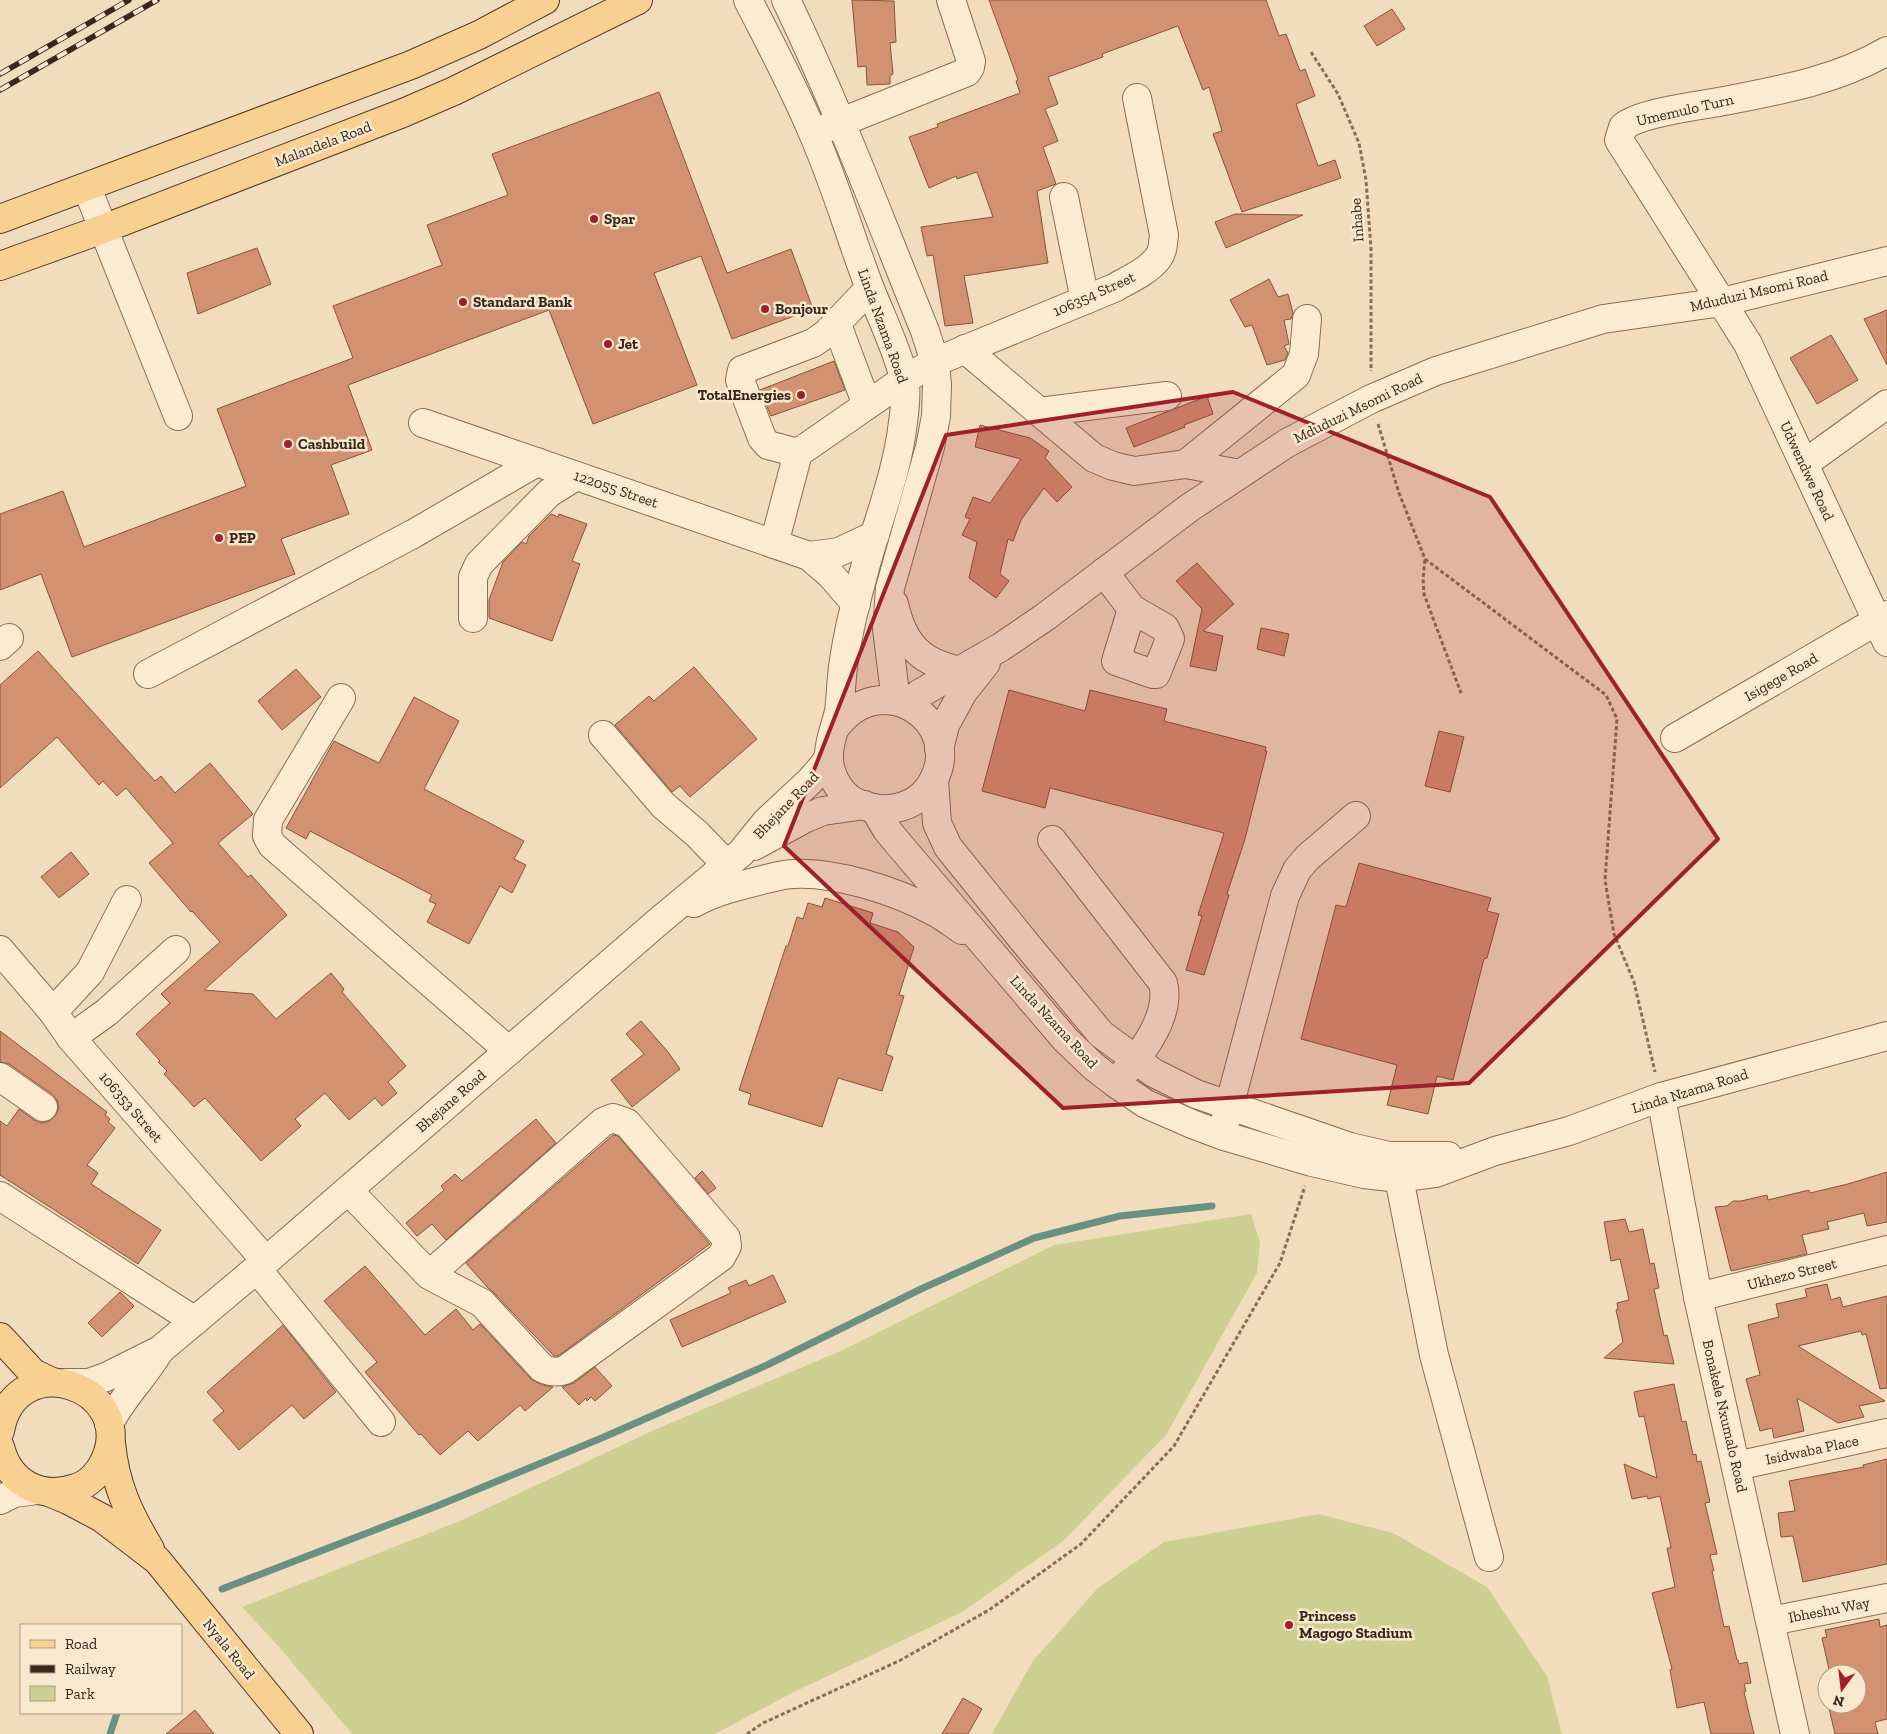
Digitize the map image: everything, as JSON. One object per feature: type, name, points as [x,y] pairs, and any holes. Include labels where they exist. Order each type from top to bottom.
[{"type":"main road","points":[[0,219],[411,65],[479,35],[545,0]]},
{"type":"main road","name":"Malandela Road","points":[[0,266],[103,229],[403,113],[480,79],[638,0]]},
{"type":"main road","points":[[0,1337],[33,1374],[80,1388],[93,1397],[103,1410],[110,1432],[108,1454],[102,1467],[92,1478],[80,1487],[66,1492],[44,1491]]},
{"type":"main road","points":[[1,1416],[16,1397],[26,1389],[39,1384],[59,1382]]},
{"type":"main road","name":"Nyala Road","points":[[110,1432],[113,1464],[120,1490],[130,1514],[159,1563],[290,1730]]},
{"type":"main road","name":"Nyala Road","points":[[0,1446],[5,1462],[16,1477],[26,1485],[68,1500],[102,1518],[159,1563]]},
{"type":"street","name":"Linda Nzama Road","points":[[748,0],[813,133],[869,289],[904,379],[903,422],[899,448],[874,535],[845,652],[835,728]]},
{"type":"street","points":[[786,0],[808,46],[840,123],[925,331],[935,362],[937,385],[936,416],[930,447],[890,588],[887,629],[901,702]]},
{"type":"street","points":[[813,133],[966,72],[970,67],[971,61],[951,0]]},
{"type":"street","name":"Umemulo Turn","points":[[1722,302],[1619,140],[1622,127],[1637,120],[1666,112],[1776,91],[1828,77],[1864,64],[1887,50]]},
{"type":"street","name":"106354 Street","points":[[798,453],[904,379],[935,362],[1114,288],[1141,273],[1158,258],[1162,250],[1164,235],[1137,98]]},
{"type":"street","points":[[87,188],[178,416]]},
{"type":"street","points":[[1064,197],[1085,300]]},
{"type":"street","points":[[859,261],[890,247]]},
{"type":"street","name":"Mduduzi Msomi Road","points":[[901,702],[961,671],[1001,647],[1189,508],[1287,443],[1371,398],[1453,365],[1603,319],[1722,302],[1887,260]]},
{"type":"street","points":[[774,544],[798,453],[768,445],[762,438],[740,380],[740,374],[742,370],[813,343],[826,334],[869,289]]},
{"type":"street","name":"Udwendwe Road","points":[[1722,302],[1748,344],[1804,464],[1884,626]]},
{"type":"street","points":[[1186,464],[1296,375],[1304,354],[1307,319]]},
{"type":"street","points":[[836,322],[867,405]]},
{"type":"street","points":[[965,349],[1094,458],[1113,466],[1134,471],[1186,464],[1240,474]]},
{"type":"street","points":[[1040,412],[1167,396]]},
{"type":"street","points":[[1804,464],[1887,404]]},
{"type":"street","name":"122055 Street","points":[[423,423],[809,556],[830,574],[856,604]]},
{"type":"street","points":[[148,674],[413,534],[537,462]]},
{"type":"street","points":[[473,618],[473,577],[478,564],[549,493],[576,476]]},
{"type":"street","points":[[888,487],[916,496]]},
{"type":"street","name":"122055 Street","points":[[809,556],[840,552],[874,535]]},
{"type":"street","points":[[1104,572],[1132,609]]},
{"type":"street","points":[[890,588],[903,634],[911,646],[922,657],[940,666],[961,671]]},
{"type":"street","name":"Isigege Road","points":[[1675,738],[1884,626]]},
{"type":"street","name":"Mduduzi Msomi Road","points":[[940,749],[945,725],[963,692],[1001,647]]},
{"type":"street","points":[[341,698],[268,820],[267,836],[272,846],[509,1051]]},
{"type":"street","points":[[884,700],[901,702],[925,718],[937,738],[940,749],[939,765],[934,780],[919,798],[910,804],[888,810],[870,807],[851,799],[842,791],[830,768],[828,756],[835,728],[851,710],[861,704],[884,700]]},
{"type":"street","points":[[602,735],[663,805],[697,834],[734,859]]},
{"type":"street","name":"Bhejane Road","points":[[59,1382],[89,1383],[106,1377],[160,1350],[659,921],[734,859],[766,822],[810,781],[824,765],[828,756]]},
{"type":"street","name":"Linda Nzama Road","points":[[934,780],[937,823],[948,847],[1101,1034],[1154,1074],[1196,1094],[1230,1106],[1350,1147],[1389,1156],[1438,1157],[1495,1151]]},
{"type":"street","name":"Linda Nzama Road","points":[[870,807],[886,830],[1065,1039],[1115,1083],[1146,1104],[1222,1135],[1312,1162],[1364,1174],[1398,1178],[1436,1173],[1495,1151],[1569,1131],[1661,1097],[1887,1036]]},
{"type":"street","name":"Bhejane Road","points":[[734,859],[823,810],[870,807]]},
{"type":"street","points":[[1222,1135],[1285,896],[1297,870],[1307,858],[1356,816]]},
{"type":"street","points":[[1052,840],[1163,983],[1165,991],[1159,1022],[1154,1034],[1136,1060],[1115,1083]]},
{"type":"street","points":[[659,921],[717,892],[791,874],[815,874],[883,890],[933,911],[962,930],[990,952]]},
{"type":"street","points":[[53,1012],[90,972],[127,900]]},
{"type":"street","name":"106353 Street","points":[[0,950],[261,1265],[381,1422]]},
{"type":"street","points":[[71,1038],[108,1012],[176,950]]},
{"type":"street","points":[[0,1077],[43,1107]]},
{"type":"street","name":"Bonakele Nxumalo Road","points":[[1661,1097],[1698,1297],[1795,1734]]},
{"type":"street","points":[[348,1190],[429,1276],[482,1304],[491,1311],[542,1368],[557,1373],[565,1370],[721,1257],[727,1246],[726,1238],[627,1123],[613,1118],[603,1122],[429,1276]]},
{"type":"street","points":[[1398,1178],[1434,1355],[1489,1557]]},
{"type":"street","points":[[0,1196],[195,1321]]},
{"type":"street","name":"Ukhezo Street","points":[[1698,1297],[1887,1250]]},
{"type":"street","name":"Bhejane Road","points":[[110,1432],[114,1414],[160,1350]]},
{"type":"street","name":"Isidwaba Place","points":[[1736,1466],[1887,1433]]},
{"type":"street","points":[[0,1500],[14,1493],[44,1491]]},
{"type":"street","name":"Ibheshu Way","points":[[1771,1621],[1887,1598]]},
{"type":"path","name":"Inhabe","points":[[1311,52],[1338,94],[1359,143],[1366,180],[1370,248],[1371,398],[1400,493],[1425,559]]},
{"type":"path","points":[[1425,559],[1424,594],[1461,693]]},
{"type":"path","points":[[1425,559],[1606,695],[1616,719],[1605,880],[1614,934],[1634,982],[1661,1097]]},
{"type":"path","points":[[747,1734],[762,1722],[899,1661],[981,1615],[1081,1544],[1174,1446],[1280,1264],[1312,1162]]},
{"type":"highlighted area","points":[[1233,392],[1490,497],[1718,839],[1469,1083],[1063,1108],[784,846],[946,435]]},
{"type":"green space","points":[[1251,1214],[1260,1243],[1257,1273],[1166,1435],[1063,1541],[962,1612],[790,1694],[715,1734],[352,1734],[280,1648],[242,1607],[460,1521],[652,1431],[843,1350],[1054,1245]]},
{"type":"green space","name":"Princess Magogo Stadium","points":[[1318,1514],[1393,1533],[1487,1587],[1547,1676],[1562,1734],[992,1734],[1032,1662],[1098,1588],[1164,1542]]},
{"type":"building","points":[[852,0],[894,1],[896,42],[890,43],[893,74],[890,76],[890,84],[867,85],[866,66],[858,67]]},
{"type":"building","points":[[989,0],[1266,0],[1279,36],[1286,34],[1300,71],[1305,69],[1315,96],[1296,104],[1318,166],[1335,160],[1341,178],[1242,212],[1213,134],[1222,131],[1209,87],[1203,90],[1178,26],[1102,54],[1103,57],[1048,77],[1058,104],[1045,109],[1058,141],[1043,147],[1056,184],[1037,191],[1048,263],[964,276],[973,323],[945,326],[933,255],[927,256],[921,227],[993,217],[977,172],[957,179],[956,176],[929,188],[909,137],[938,127],[937,124],[1020,93],[1016,81],[1018,80]]},
{"type":"building","points":[[1392,9],[1405,29],[1377,46],[1364,26]]},
{"type":"building","points":[[659,92],[727,273],[791,249],[813,309],[732,339],[701,256],[654,273],[697,385],[593,424],[549,310],[348,385],[372,450],[331,465],[349,514],[281,539],[295,574],[72,657],[41,574],[0,590],[0,514],[63,491],[84,547],[246,486],[217,409],[353,358],[333,306],[442,265],[427,225],[508,195],[492,154]]},
{"type":"building","points":[[1235,214],[1303,215],[1226,248],[1215,222]]},
{"type":"building","points":[[257,248],[271,284],[198,314],[187,273]]},
{"type":"building","points":[[1269,279],[1278,297],[1288,294],[1293,313],[1291,319],[1284,320],[1289,344],[1284,346],[1288,353],[1285,360],[1267,365],[1252,325],[1245,327],[1230,300]]},
{"type":"building","points":[[1887,310],[1887,365],[1864,319]]},
{"type":"building","points":[[1831,335],[1858,380],[1817,404],[1790,358]]},
{"type":"building","points":[[834,361],[845,390],[771,416],[760,390]]},
{"type":"building","points":[[1207,396],[1213,414],[1134,447],[1126,428]]},
{"type":"building","points":[[980,425],[1030,438],[1049,451],[1045,458],[1072,487],[1057,502],[1044,488],[1021,520],[1013,541],[1008,539],[1000,574],[1009,581],[996,598],[969,578],[977,542],[962,535],[970,519],[965,517],[973,497],[990,503],[1021,459],[975,447]]},
{"type":"building","points":[[551,514],[558,517],[559,514],[587,524],[572,561],[580,564],[552,641],[489,618],[489,600],[503,562],[522,542],[526,544],[529,536]]},
{"type":"building","points":[[1197,563],[1234,604],[1203,631],[1223,636],[1216,671],[1190,666],[1202,609],[1176,581]]},
{"type":"building","points":[[1261,628],[1289,634],[1284,656],[1257,649]]},
{"type":"building","points":[[38,651],[155,781],[161,776],[175,793],[210,763],[253,814],[218,843],[248,877],[251,875],[287,915],[204,990],[253,994],[276,1019],[331,973],[344,989],[342,992],[406,1066],[388,1082],[397,1093],[382,1106],[375,1098],[349,1120],[325,1093],[295,1119],[301,1126],[261,1161],[205,1098],[194,1107],[164,1074],[167,1071],[158,1062],[160,1061],[136,1034],[170,1003],[161,994],[220,942],[191,912],[149,863],[173,843],[126,788],[117,796],[103,781],[99,785],[57,737],[0,788],[0,685]]},
{"type":"building","points":[[694,667],[757,739],[690,797],[680,786],[672,792],[615,725],[649,696],[654,701]]},
{"type":"building","points":[[296,669],[321,697],[282,730],[258,701]]},
{"type":"building","points":[[1009,690],[1085,711],[1090,690],[1167,709],[1164,721],[1266,747],[1265,751],[1267,751],[1245,839],[1204,975],[1186,970],[1202,916],[1198,915],[1224,833],[1050,788],[1045,808],[982,791]]},
{"type":"building","points":[[414,697],[459,721],[424,789],[524,841],[514,859],[526,865],[512,893],[500,886],[469,944],[427,922],[436,904],[429,901],[432,895],[310,831],[306,839],[286,828],[334,741],[379,763]]},
{"type":"building","points":[[1439,731],[1464,737],[1450,792],[1425,786]]},
{"type":"building","points":[[71,852],[89,874],[59,898],[41,877]]},
{"type":"building","points":[[1359,863],[1491,898],[1487,911],[1499,914],[1487,958],[1484,959],[1453,1080],[1437,1076],[1428,1114],[1387,1105],[1397,1065],[1301,1039],[1336,905],[1346,907]]},
{"type":"building","points":[[825,898],[873,913],[870,923],[898,932],[914,947],[899,995],[904,996],[886,1054],[893,1057],[882,1091],[838,1078],[822,1127],[748,1104],[751,1094],[739,1090],[797,917],[803,919],[808,903],[822,907]]},
{"type":"building","points":[[641,1021],[680,1069],[632,1107],[611,1080],[644,1054],[626,1034]]},
{"type":"building","points":[[0,1031],[107,1112],[105,1115],[110,1119],[108,1122],[115,1128],[87,1165],[98,1173],[91,1184],[161,1230],[138,1264],[0,1175],[0,1121],[7,1126],[19,1109],[34,1120],[42,1123],[49,1121],[55,1116],[59,1108],[57,1100],[52,1094],[9,1064],[0,1062]]},
{"type":"building","points":[[536,1119],[556,1143],[446,1240],[432,1224],[417,1236],[406,1223],[444,1190],[441,1186],[455,1174],[462,1181]]},
{"type":"building","points":[[613,1135],[618,1136],[710,1244],[558,1356],[554,1356],[466,1263]]},
{"type":"building","points":[[702,1171],[716,1188],[708,1194],[695,1178]]},
{"type":"building","points":[[1887,1172],[1887,1222],[1867,1226],[1864,1213],[1827,1222],[1829,1229],[1802,1235],[1807,1254],[1731,1271],[1715,1207],[1727,1206],[1733,1201],[1767,1195],[1768,1200],[1809,1190],[1810,1193]]},
{"type":"building","points":[[1625,1219],[1629,1232],[1643,1229],[1650,1264],[1654,1263],[1659,1288],[1654,1289],[1664,1336],[1667,1335],[1674,1364],[1604,1358],[1623,1342],[1616,1310],[1618,1309],[1617,1303],[1629,1300],[1620,1259],[1611,1261],[1604,1222]]},
{"type":"building","points":[[365,1266],[425,1335],[456,1309],[473,1330],[480,1324],[531,1379],[542,1385],[553,1387],[525,1411],[520,1405],[478,1441],[468,1431],[440,1455],[421,1434],[419,1435],[365,1372],[377,1362],[324,1301]]},
{"type":"building","points":[[773,1275],[786,1302],[682,1347],[670,1320],[731,1293],[728,1288],[746,1280],[749,1286]]},
{"type":"building","points":[[1827,1284],[1831,1300],[1840,1297],[1843,1307],[1887,1296],[1887,1388],[1880,1389],[1866,1334],[1862,1335],[1861,1331],[1798,1346],[1885,1401],[1859,1406],[1864,1417],[1838,1423],[1797,1398],[1804,1431],[1774,1438],[1772,1428],[1760,1431],[1746,1379],[1760,1375],[1748,1325],[1779,1317],[1776,1304],[1807,1297],[1805,1289]]},
{"type":"building","points":[[120,1292],[134,1306],[102,1337],[88,1323]]},
{"type":"building","points":[[283,1325],[336,1392],[304,1419],[292,1405],[239,1450],[213,1420],[224,1411],[207,1392]]},
{"type":"building","points":[[595,1367],[612,1386],[595,1401],[591,1397],[587,1401],[586,1398],[579,1405],[562,1387],[574,1383]]},
{"type":"building","points":[[1674,1384],[1682,1422],[1686,1421],[1693,1455],[1696,1454],[1697,1462],[1701,1461],[1710,1502],[1705,1503],[1717,1554],[1710,1555],[1724,1627],[1729,1626],[1739,1664],[1747,1662],[1751,1683],[1744,1684],[1746,1691],[1744,1692],[1754,1734],[1711,1734],[1704,1702],[1677,1708],[1670,1670],[1672,1669],[1652,1593],[1675,1587],[1667,1548],[1671,1548],[1660,1496],[1648,1499],[1647,1496],[1632,1499],[1624,1464],[1657,1478],[1644,1416],[1639,1417],[1634,1392]]},
{"type":"building","points":[[1887,1459],[1887,1564],[1803,1582],[1793,1536],[1781,1537],[1778,1513],[1795,1511],[1789,1481],[1864,1467],[1863,1465]]},
{"type":"building","points":[[1879,1619],[1880,1627],[1887,1625],[1887,1719],[1875,1722],[1878,1734],[1835,1734],[1830,1714],[1867,1714],[1867,1664],[1828,1664],[1822,1638],[1827,1637],[1825,1630]]},
{"type":"building","points":[[963,1698],[982,1709],[968,1734],[942,1734]]},
{"type":"building","points":[[195,1710],[214,1734],[166,1734]]},
{"type":"waterway","points":[[222,1589],[437,1506],[604,1437],[767,1365],[921,1289],[1034,1238],[1120,1216],[1212,1206]]},
{"type":"waterway","points":[[110,1734],[117,1714]]},
{"type":"railway","points":[[0,74],[129,0]]},
{"type":"railway","points":[[0,90],[157,0]]},
{"type":"place","name":"Spar","points":[[594,219]]},
{"type":"place","name":"Standard Bank","points":[[463,302]]},
{"type":"place","name":"Bonjour","points":[[765,309]]},
{"type":"place","name":"Jet","points":[[608,344]]},
{"type":"place","name":"TotalEnergies","points":[[801,395]]},
{"type":"place","name":"Cashbuild","points":[[288,444]]},
{"type":"place","name":"PEP","points":[[219,538]]},
{"type":"place","name":"Princess Magogo Stadium","points":[[1289,1625]]}]
